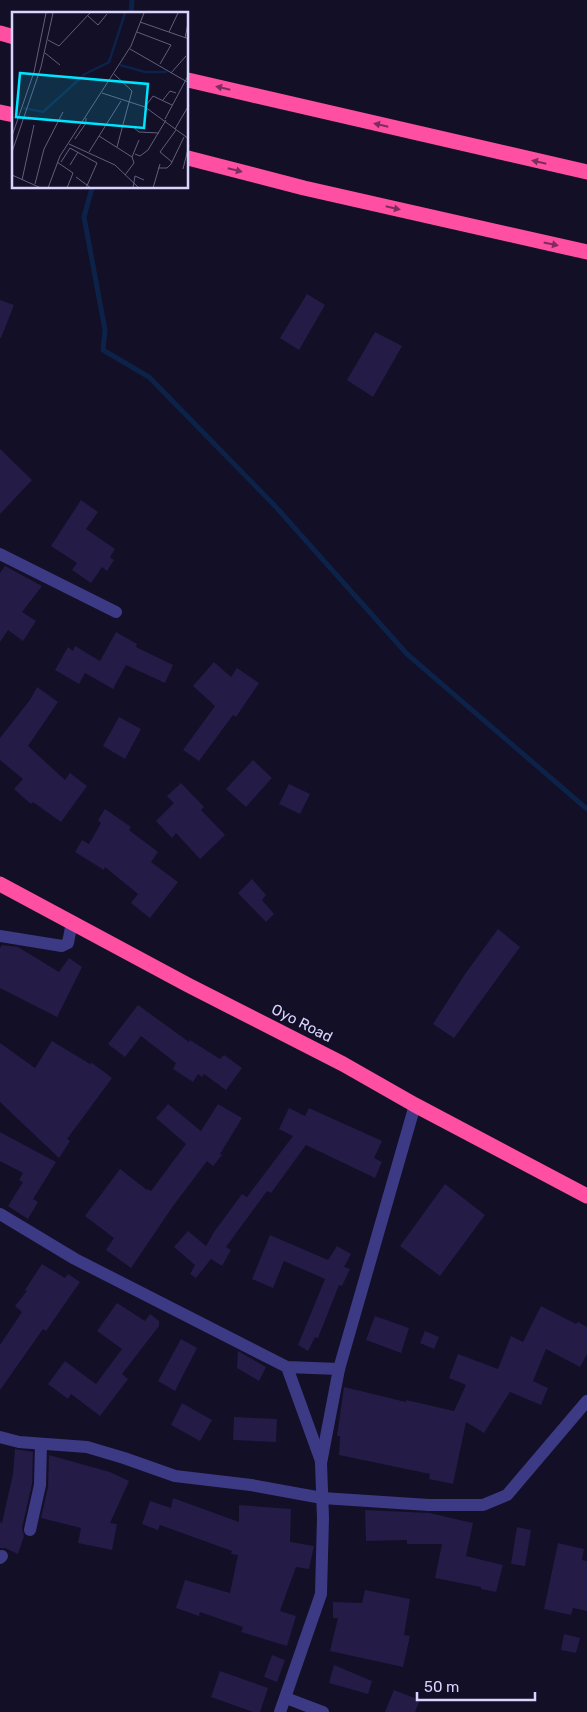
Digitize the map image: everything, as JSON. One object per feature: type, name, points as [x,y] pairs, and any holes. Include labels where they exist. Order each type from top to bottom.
[{"type":"highway","points":[[189,80],[587,172]]},
{"type":"highway","points":[[189,158],[304,188],[587,252]]},
{"type":"highway","name":"Oyo Road","points":[[0,884],[343,1064],[415,1105],[587,1196]]},
{"type":"street","points":[[0,554],[116,612]]},
{"type":"street","points":[[0,936],[62,946],[68,942],[72,922]]},
{"type":"street","points":[[280,1712],[322,1594],[321,1463],[339,1369],[415,1105]]},
{"type":"street","points":[[0,1214],[75,1259],[287,1367],[339,1369]]},
{"type":"street","points":[[287,1367],[321,1463]]},
{"type":"street","points":[[0,1437],[19,1442],[87,1447],[175,1476],[251,1485],[322,1498],[428,1505],[483,1505],[507,1494],[587,1401]]},
{"type":"street","points":[[30,1530],[40,1485],[41,1444]]},
{"type":"street","points":[[286,1698],[323,1712]]},
{"type":"building","points":[[307,294],[325,305],[299,350],[280,338]]},
{"type":"building","points":[[0,300],[14,305],[1,338],[0,338]]},
{"type":"building","points":[[375,332],[402,346],[373,397],[347,380]]},
{"type":"building","points":[[0,449],[32,480],[0,514]]},
{"type":"building","points":[[81,500],[98,512],[86,529],[115,549],[110,557],[114,560],[107,571],[102,567],[91,583],[72,570],[77,563],[51,546]]},
{"type":"building","points":[[5,566],[42,586],[22,612],[36,621],[23,641],[8,630],[0,642],[0,573]]},
{"type":"building","points":[[116,632],[137,644],[136,647],[173,665],[165,683],[126,665],[113,689],[85,673],[79,684],[55,670],[68,647],[73,651],[75,646],[100,661]]},
{"type":"building","points":[[214,662],[231,677],[237,668],[259,683],[236,717],[233,715],[199,761],[183,750],[215,706],[193,686]]},
{"type":"building","points":[[37,687],[58,702],[28,746],[65,780],[70,773],[87,786],[61,822],[33,802],[31,804],[14,789],[23,779],[0,760],[0,738],[30,700]]},
{"type":"building","points":[[119,717],[141,729],[125,759],[103,746]]},
{"type":"building","points":[[253,760],[272,778],[246,807],[226,789]]},
{"type":"building","points":[[181,783],[204,807],[201,810],[225,835],[200,859],[176,833],[172,838],[156,821],[174,803],[167,796]]},
{"type":"building","points":[[289,784],[310,794],[300,814],[279,804]]},
{"type":"building","points":[[105,809],[131,827],[129,830],[158,852],[151,862],[178,882],[150,918],[131,903],[138,894],[105,867],[104,870],[75,852],[82,840],[89,844],[101,823],[98,820]]},
{"type":"building","points":[[252,879],[266,895],[262,900],[274,914],[266,922],[238,893]]},
{"type":"building","points":[[498,929],[520,947],[454,1038],[433,1024],[465,974]]},
{"type":"building","points":[[2,945],[18,947],[59,972],[69,958],[82,967],[57,1017],[0,988],[0,948]]},
{"type":"building","points":[[138,1005],[189,1042],[190,1040],[220,1059],[224,1055],[242,1068],[226,1090],[204,1074],[202,1077],[198,1074],[193,1082],[173,1069],[176,1063],[141,1036],[125,1057],[108,1044]]},
{"type":"building","points":[[52,1041],[90,1064],[92,1063],[112,1078],[67,1139],[70,1141],[59,1158],[0,1102],[0,1043],[35,1068]]},
{"type":"building","points":[[168,1104],[201,1131],[218,1104],[242,1118],[220,1154],[222,1155],[213,1166],[207,1161],[173,1206],[131,1268],[106,1250],[114,1238],[85,1216],[120,1169],[151,1191],[186,1144],[156,1118]]},
{"type":"building","points":[[289,1108],[305,1116],[309,1108],[382,1141],[374,1158],[382,1162],[375,1178],[306,1145],[271,1193],[267,1191],[226,1247],[231,1250],[222,1266],[211,1259],[196,1278],[190,1274],[195,1265],[174,1247],[188,1231],[206,1246],[242,1194],[247,1197],[293,1136],[279,1129]]},
{"type":"building","points":[[0,1132],[56,1162],[33,1199],[38,1202],[28,1219],[8,1206],[23,1182],[19,1180],[23,1173],[0,1161]]},
{"type":"building","points":[[445,1184],[485,1215],[440,1276],[400,1246]]},
{"type":"building","points":[[270,1235],[328,1260],[337,1246],[351,1254],[344,1267],[350,1269],[342,1286],[339,1285],[318,1338],[315,1337],[308,1351],[298,1345],[325,1279],[284,1261],[273,1288],[252,1279]]},
{"type":"building","points":[[42,1264],[65,1278],[68,1274],[80,1282],[46,1331],[43,1329],[0,1390],[0,1345],[22,1312],[15,1306],[27,1291],[25,1290]]},
{"type":"building","points":[[117,1303],[145,1321],[150,1314],[159,1321],[159,1326],[122,1374],[128,1379],[100,1416],[71,1394],[68,1399],[48,1384],[65,1361],[96,1384],[122,1349],[97,1331]]},
{"type":"building","points":[[541,1306],[576,1324],[578,1322],[587,1327],[587,1354],[580,1367],[546,1349],[533,1381],[548,1388],[541,1405],[510,1392],[484,1433],[466,1422],[453,1484],[429,1479],[430,1474],[339,1455],[340,1436],[337,1436],[344,1387],[454,1411],[466,1385],[449,1378],[458,1354],[498,1369],[511,1336],[523,1342]]},
{"type":"building","points":[[375,1316],[409,1328],[401,1353],[366,1340]]},
{"type":"building","points":[[425,1331],[439,1337],[434,1349],[420,1343]]},
{"type":"building","points":[[181,1339],[197,1348],[175,1391],[158,1381]]},
{"type":"building","points":[[238,1351],[266,1367],[259,1381],[237,1368]]},
{"type":"building","points":[[182,1403],[212,1420],[200,1441],[171,1425]]},
{"type":"building","points":[[234,1417],[277,1419],[276,1442],[233,1440]]},
{"type":"building","points":[[15,1449],[33,1452],[32,1484],[22,1528],[24,1536],[18,1554],[5,1548],[0,1548],[0,1522],[2,1523],[13,1474]]},
{"type":"building","points":[[49,1455],[110,1472],[129,1481],[110,1523],[117,1524],[112,1550],[78,1543],[81,1528],[41,1518],[48,1487]]},
{"type":"building","points":[[173,1498],[239,1522],[239,1505],[291,1509],[290,1542],[314,1546],[309,1569],[296,1567],[280,1611],[296,1616],[287,1646],[241,1632],[243,1627],[200,1612],[199,1616],[176,1608],[185,1580],[230,1593],[238,1555],[231,1554],[232,1551],[160,1525],[158,1530],[142,1524],[150,1501],[171,1508]]},
{"type":"building","points":[[365,1510],[429,1513],[473,1523],[466,1556],[503,1565],[496,1592],[481,1589],[481,1587],[435,1578],[442,1544],[407,1544],[407,1540],[366,1541]]},
{"type":"building","points":[[517,1527],[531,1530],[525,1566],[511,1564]]},
{"type":"building","points":[[558,1543],[584,1549],[582,1560],[587,1561],[587,1611],[573,1608],[571,1615],[544,1609]]},
{"type":"building","points":[[365,1590],[410,1599],[404,1635],[410,1636],[403,1667],[330,1651],[338,1618],[333,1618],[333,1602],[362,1603]]},
{"type":"building","points":[[564,1634],[580,1638],[576,1653],[561,1650]]},
{"type":"building","points":[[272,1655],[285,1660],[277,1682],[264,1677]]},
{"type":"building","points":[[334,1665],[372,1681],[368,1694],[329,1683]]},
{"type":"building","points":[[220,1671],[268,1688],[260,1712],[253,1712],[211,1697]]},
{"type":"building","points":[[394,1690],[420,1700],[415,1712],[385,1712]]},
{"type":"waterway","points":[[131,12],[132,0]]},
{"type":"waterway","points":[[92,189],[84,217],[105,330],[103,350],[149,377],[276,507],[407,654],[587,809]]}]
